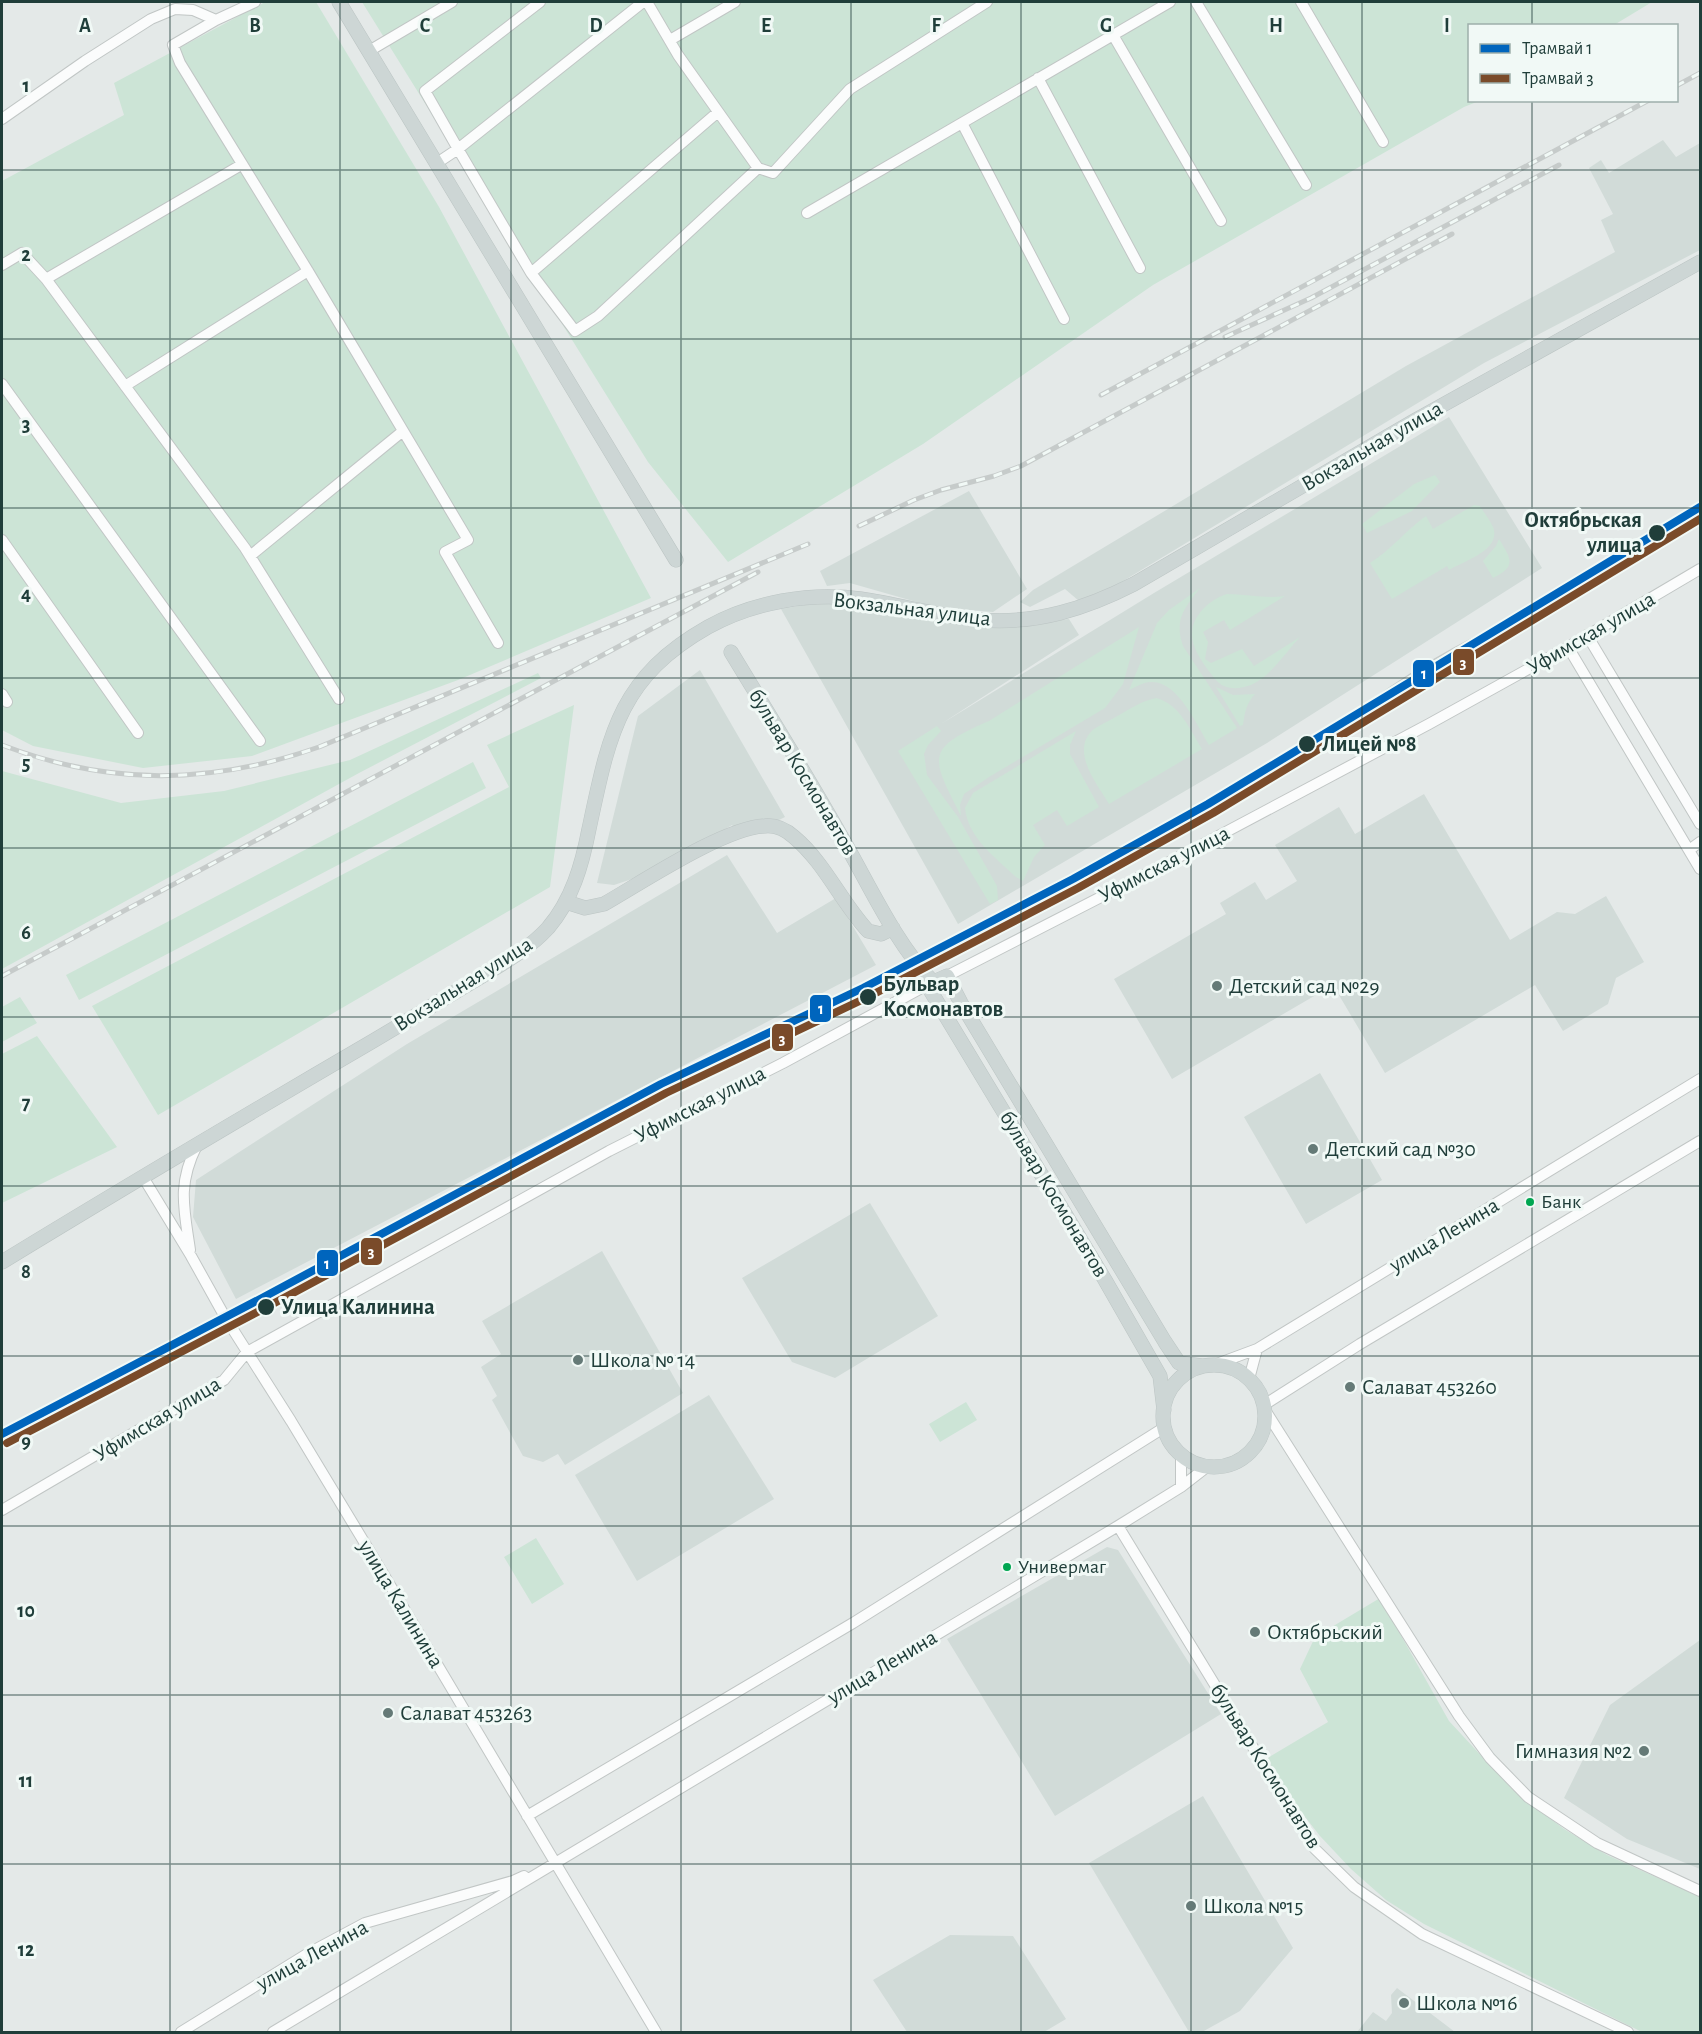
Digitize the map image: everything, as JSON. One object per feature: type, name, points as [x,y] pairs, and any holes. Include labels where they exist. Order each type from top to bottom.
[{"type":"main road","points":[[339,2],[676,560]]},
{"type":"main road","name":"Вокзальная улица","points":[[2,1262],[505,962],[531,944],[546,930],[573,888],[584,854],[612,737],[628,701],[637,686],[658,663],[678,646],[709,627],[746,610],[764,605],[824,597],[858,599],[984,620],[1039,618],[1087,606],[1134,584],[1423,416],[1701,262]]},
{"type":"main road","name":"бульвар Космонавтов","points":[[731,652],[894,928],[930,984],[1160,1376],[1164,1410]]},
{"type":"main road","points":[[566,902],[585,909],[604,904],[712,843],[737,833],[765,826],[783,830],[804,846],[868,932],[881,934],[894,928]]},
{"type":"main road","name":"Уфимская улица","points":[[930,984],[947,976]]},
{"type":"main road","name":"бульвар Космонавтов","points":[[947,976],[961,1003],[1179,1363],[1208,1365]]},
{"type":"main road","points":[[1181,1454],[1208,1467],[1231,1464],[1250,1452],[1263,1433],[1265,1407],[1260,1393],[1249,1379],[1239,1371],[1227,1366],[1208,1365]]},
{"type":"main road","name":"улица Ленина","points":[[1181,1454],[1170,1442],[1165,1427],[1164,1410],[1168,1395],[1176,1382],[1188,1372],[1208,1365]]},
{"type":"street","points":[[255,2],[216,20],[172,45],[180,63],[308,271],[468,540],[446,552],[498,643]]},
{"type":"street","points":[[369,51],[452,2]]},
{"type":"street","points":[[540,2],[425,91],[531,273],[575,331],[598,316],[758,168]]},
{"type":"street","points":[[437,163],[645,2],[758,168],[773,173],[850,89],[987,2]]},
{"type":"street","points":[[670,40],[735,2]]},
{"type":"street","points":[[807,213],[1170,2]]},
{"type":"street","points":[[1196,2],[1306,185]]},
{"type":"street","points":[[1301,2],[1383,142]]},
{"type":"street","points":[[2,119],[85,61],[151,19],[175,9],[193,10],[216,20]]},
{"type":"street","points":[[1113,35],[1221,221]]},
{"type":"street","points":[[1038,78],[1140,268]]},
{"type":"street","points":[[531,273],[718,112]]},
{"type":"street","points":[[962,123],[1064,319]]},
{"type":"street","points":[[46,279],[241,165]]},
{"type":"street","points":[[2,265],[22,253],[46,279],[250,555],[339,699]]},
{"type":"street","points":[[125,386],[308,271]]},
{"type":"street","points":[[2,384],[260,741]]},
{"type":"street","points":[[250,555],[403,431]]},
{"type":"street","points":[[2,540],[138,733]]},
{"type":"street","name":"Уфимская улица","points":[[947,976],[1195,849],[1568,647],[1701,569]]},
{"type":"street","points":[[1587,635],[1701,824]]},
{"type":"street","points":[[1568,647],[1701,869]]},
{"type":"street","points":[[1689,850],[1701,842]]},
{"type":"street","name":"Уфимская улица","points":[[2,1510],[224,1380],[247,1352],[609,1151],[930,984]]},
{"type":"street","name":"улица Ленина","points":[[1208,1365],[1257,1350],[1701,1079]]},
{"type":"street","points":[[1701,1141],[1376,1334],[1265,1407],[1459,1716],[1490,1758],[1528,1797],[1597,1843],[1701,1892]]},
{"type":"street","points":[[191,1256],[184,1208],[184,1177],[197,1145]]},
{"type":"street","name":"улица Калинина","points":[[143,1177],[656,2032]]},
{"type":"street","points":[[1249,1379],[1257,1350]]},
{"type":"street","points":[[527,1816],[853,1623],[1165,1427]]},
{"type":"street","points":[[1180,1487],[1181,1454]]},
{"type":"street","name":"улица Ленина","points":[[273,2032],[1118,1526],[1208,1467]]},
{"type":"street","name":"бульвар Космонавтов","points":[[1118,1526],[1315,1849],[1354,1887],[1422,1934],[1629,2032]]},
{"type":"street","name":"улица Ленина","points":[[181,2032],[307,1954],[365,1923],[513,1881],[555,1863]]},
{"type":"shaded area","points":[[1663,140],[1676,157],[1700,143],[1700,250],[1484,363],[1100,595],[1079,601],[1065,589],[1030,607],[1020,602],[1033,590],[1406,366],[1615,252],[1601,220],[1613,214],[1589,168],[1601,160],[1609,173]]},
{"type":"shaded area","points":[[1449,417],[1542,568],[1267,743],[958,924],[781,609],[828,601],[1009,626],[1069,619],[1079,635],[941,724],[1154,593]]},
{"type":"shaded area","points":[[969,491],[1027,589],[993,612],[934,607],[850,583],[827,586],[820,571]]},
{"type":"shaded area","points":[[700,670],[785,817],[759,830],[738,836],[732,825],[653,872],[614,885],[597,883],[638,716]]},
{"type":"shaded area","points":[[1424,794],[1510,940],[1557,912],[1575,914],[1606,896],[1644,962],[1616,978],[1608,1004],[1563,1031],[1535,985],[1385,1073],[1333,985],[1172,1079],[1114,979],[1226,914],[1220,903],[1255,882],[1266,900],[1297,881],[1275,845],[1339,807],[1355,834]]},
{"type":"shaded area","points":[[727,855],[777,933],[836,898],[876,965],[236,1299],[193,1217],[196,1180],[407,1044]]},
{"type":"shaded area","name":"Детский сад №30","points":[[1320,1073],[1382,1180],[1306,1224],[1244,1117]]},
{"type":"shaded area","points":[[870,1203],[938,1316],[835,1378],[792,1362],[742,1278]]},
{"type":"shaded area","name":"Школа № 14","points":[[602,1251],[683,1393],[565,1465],[558,1454],[543,1462],[523,1456],[492,1400],[497,1396],[481,1367],[501,1354],[482,1321]]},
{"type":"shaded area","points":[[709,1395],[774,1499],[637,1581],[575,1475]]},
{"type":"shaded area","points":[[1107,1547],[1118,1550],[1221,1714],[1055,1816],[947,1639]]},
{"type":"shaded area","name":"Гимназия №2","points":[[1700,1640],[1700,1869],[1627,1839],[1564,1798],[1610,1705]]},
{"type":"shaded area","name":"Школа №15","points":[[1203,1796],[1293,1948],[1240,2011],[1202,2032],[1189,2032],[1089,1863]]},
{"type":"shaded area","points":[[950,1935],[1013,1936],[1066,2019],[1044,2032],[907,2032],[873,1980]]},
{"type":"shaded area","name":"Школа №16","points":[[1397,1988],[1455,2032],[1357,2032],[1373,2012],[1386,2021],[1392,2013],[1391,1995]]},
{"type":"green space","points":[[265,2],[316,2],[439,207],[651,598],[458,680],[252,756],[143,768],[33,746],[2,730],[2,181],[124,115],[114,83]]},
{"type":"green space","points":[[362,2],[1652,2],[1616,24],[1468,24],[1468,102],[1476,102],[1464,107],[1153,285],[923,444],[728,562],[648,462]]},
{"type":"green space","points":[[1435,475],[1440,482],[1412,511],[1367,533],[1362,524],[1414,484]]},
{"type":"green space","points":[[1474,505],[1480,506],[1493,527],[1492,542],[1487,548],[1472,559],[1449,570],[1447,566],[1392,599],[1370,563],[1426,516],[1433,529]]},
{"type":"green space","points":[[1499,539],[1510,562],[1506,570],[1493,578],[1483,561]]},
{"type":"green space","points":[[1200,588],[1182,615],[1180,637],[1183,646],[1237,728],[1209,745],[1185,705],[1169,688],[1160,683],[1151,682],[1129,690],[1157,623],[1169,610]]},
{"type":"green space","points":[[1227,594],[1285,596],[1230,630],[1224,620],[1203,632],[1208,642],[1205,659],[1211,663],[1242,649],[1254,666],[1300,637],[1265,676],[1241,688],[1227,687],[1217,681],[1200,657],[1192,638],[1193,626],[1199,614],[1209,604]]},
{"type":"green space","points":[[1139,627],[1123,684],[1105,708],[964,794],[960,805],[961,816],[940,768],[939,757],[943,748]]},
{"type":"green space","points":[[538,673],[541,678],[359,773],[2,969],[2,771],[121,803],[224,791],[350,760]]},
{"type":"green space","points":[[1216,687],[1233,695],[1255,694],[1246,708],[1243,725],[1240,726]]},
{"type":"green space","points":[[1156,698],[1172,706],[1178,712],[1202,749],[1109,804],[1088,767],[1084,747],[1087,737],[1099,726]]},
{"type":"green space","points":[[574,705],[550,887],[158,1115],[92,1006],[509,787],[487,745]]},
{"type":"green space","points":[[937,726],[941,731],[928,745],[924,754],[927,775],[958,817],[997,886],[998,900],[990,904],[898,751]]},
{"type":"green space","points":[[1076,731],[1070,745],[1070,754],[1099,807],[1067,826],[1057,810],[1033,825],[1045,845],[1034,857],[1023,881],[984,847],[971,829],[965,808],[973,793]]},
{"type":"green space","points":[[473,762],[486,788],[79,1000],[66,975]]},
{"type":"green space","points":[[20,997],[37,1023],[2,1042],[2,1007]]},
{"type":"green space","points":[[37,1036],[117,1147],[2,1203],[2,1054]]},
{"type":"green space","points":[[966,1402],[977,1420],[940,1442],[929,1424]]},
{"type":"green space","points":[[536,1538],[564,1584],[532,1604],[504,1557]]},
{"type":"green space","points":[[1380,1598],[1449,1721],[1513,1790],[1564,1829],[1607,1855],[1700,1897],[1700,2032],[1642,2032],[1424,1924],[1386,1900],[1351,1869],[1320,1836],[1291,1799],[1266,1759],[1328,1722],[1300,1669],[1315,1637]]},
{"type":"tram line","name":"1","points":[[2,1434],[262,1298],[661,1084],[863,988],[1073,879],[1208,804],[1700,507]]},
{"type":"tram line","name":"3","points":[[7,1443],[267,1307],[666,1093],[868,997],[1078,888],[1213,813],[1700,519]]},
{"type":"tram line","points":[[1348,718],[1430,662],[1519,617]]},
{"type":"tram line","points":[[1352,723],[1389,707],[1474,657],[1507,630]]},
{"type":"railway","points":[[1678,85],[1700,73]]},
{"type":"railway","points":[[1101,395],[1645,102]]},
{"type":"railway","points":[[1225,337],[1311,298],[1559,165]]},
{"type":"railway","points":[[859,526],[914,500],[1021,466],[1452,234]]},
{"type":"railway","points":[[2,745],[81,768],[121,774],[160,776],[199,774],[279,760],[319,747],[808,544]]},
{"type":"railway","points":[[2,976],[758,572]]},
{"type":"place","name":"Октябрьская улица","points":[[1657,533]]},
{"type":"place","name":"Лицей №8","points":[[1307,744]]},
{"type":"place","name":"Детский сад №29","points":[[1217,986]]},
{"type":"place","name":"Бульвар Космонавтов","points":[[868,997]]},
{"type":"place","name":"Детский сад №30","points":[[1313,1149]]},
{"type":"place","name":"Банк","points":[[1530,1202]]},
{"type":"place","name":"Улица Калинина","points":[[266,1307]]},
{"type":"place","name":"Школа № 14","points":[[578,1360]]},
{"type":"place","name":"Салават 453260","points":[[1350,1387]]},
{"type":"place","name":"Универмаг","points":[[1007,1567]]},
{"type":"place","name":"Октябрьский","points":[[1255,1632]]},
{"type":"place","name":"Салават 453263","points":[[388,1713]]},
{"type":"place","name":"Гимназия №2","points":[[1644,1751]]},
{"type":"place","name":"Школа №15","points":[[1191,1906]]},
{"type":"place","name":"Школа №16","points":[[1404,2003]]}]
